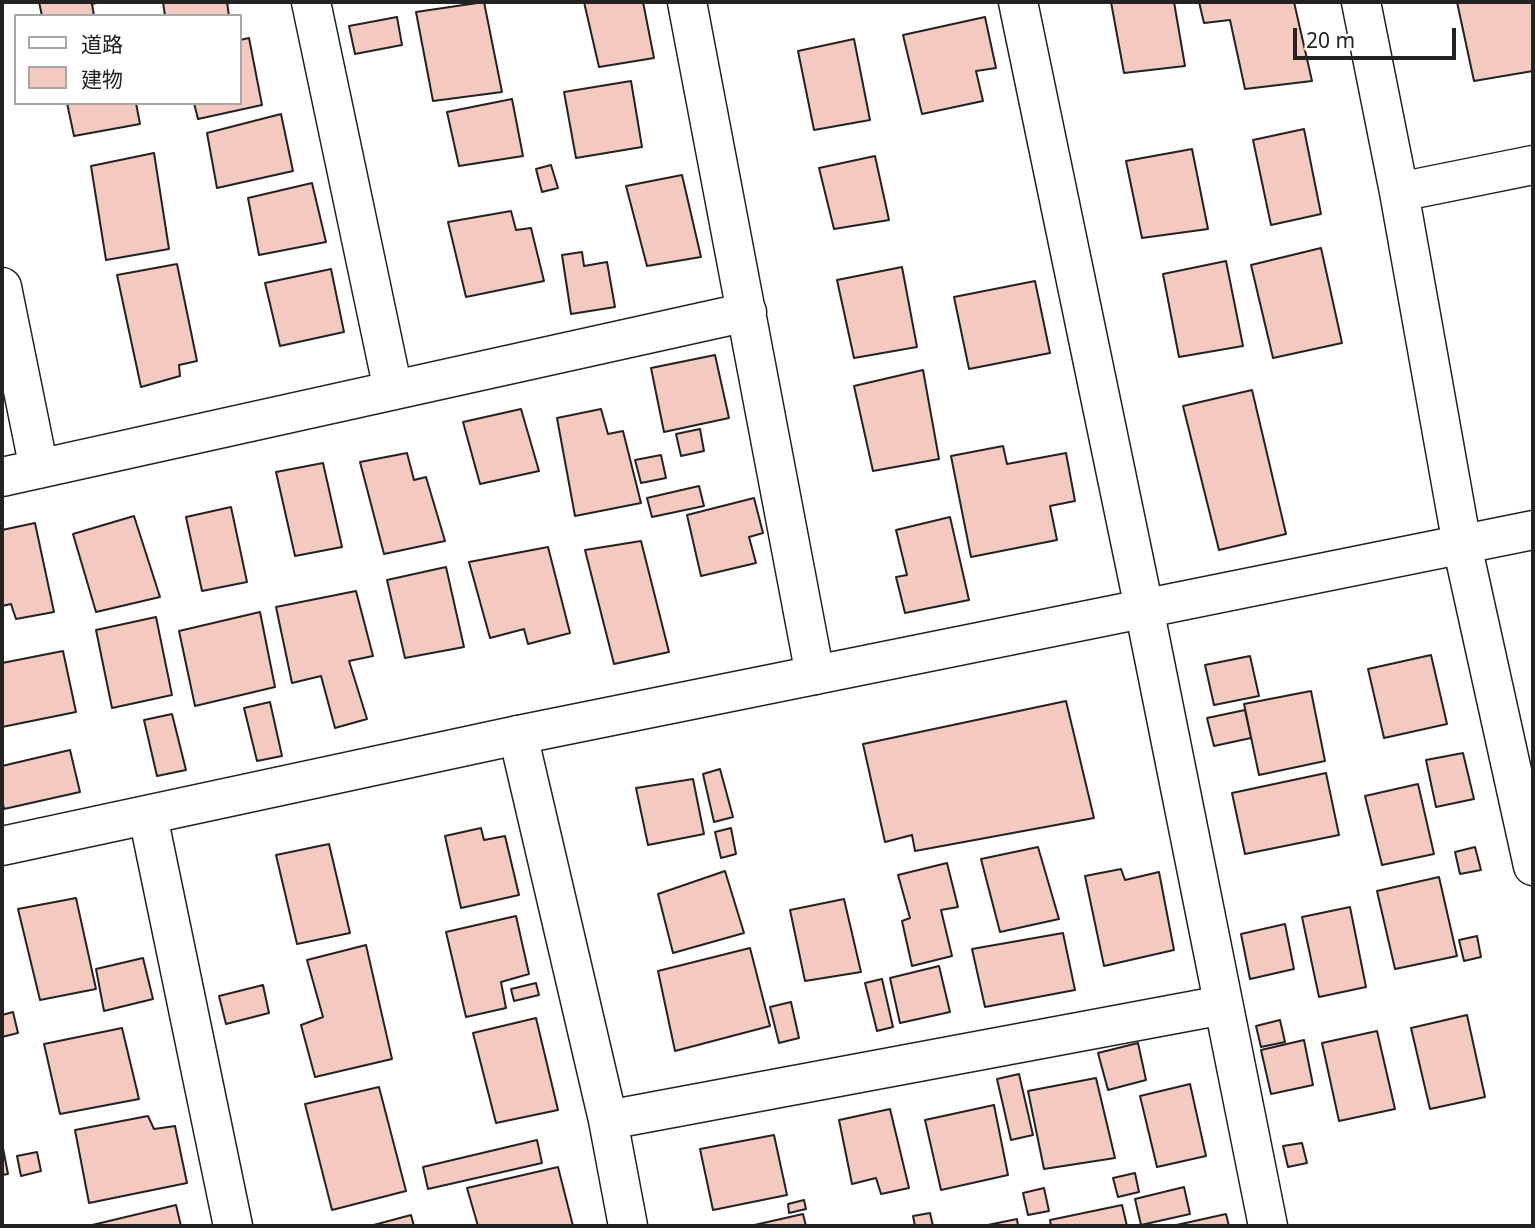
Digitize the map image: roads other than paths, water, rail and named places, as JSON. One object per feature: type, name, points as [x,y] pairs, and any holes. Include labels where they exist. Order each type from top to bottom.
[{"type":"street","points":[[311,2],[393,390]]},
{"type":"street","points":[[687,2],[815,675]]},
{"type":"street","points":[[1018,2],[1144,608],[1268,1226]]},
{"type":"street","points":[[1361,2],[1399,192],[1462,545],[1533,866]]},
{"type":"street","points":[[1399,192],[1533,166]]},
{"type":"street","points":[[2,287],[39,469]]},
{"type":"street","points":[[2,477],[747,312]]},
{"type":"street","points":[[2,846],[518,735],[1533,530]]},
{"type":"street","points":[[518,735],[607,1120],[628,1226]]},
{"type":"street","points":[[148,816],[233,1226]]},
{"type":"street","points":[[607,1120],[1223,1005]]}]
